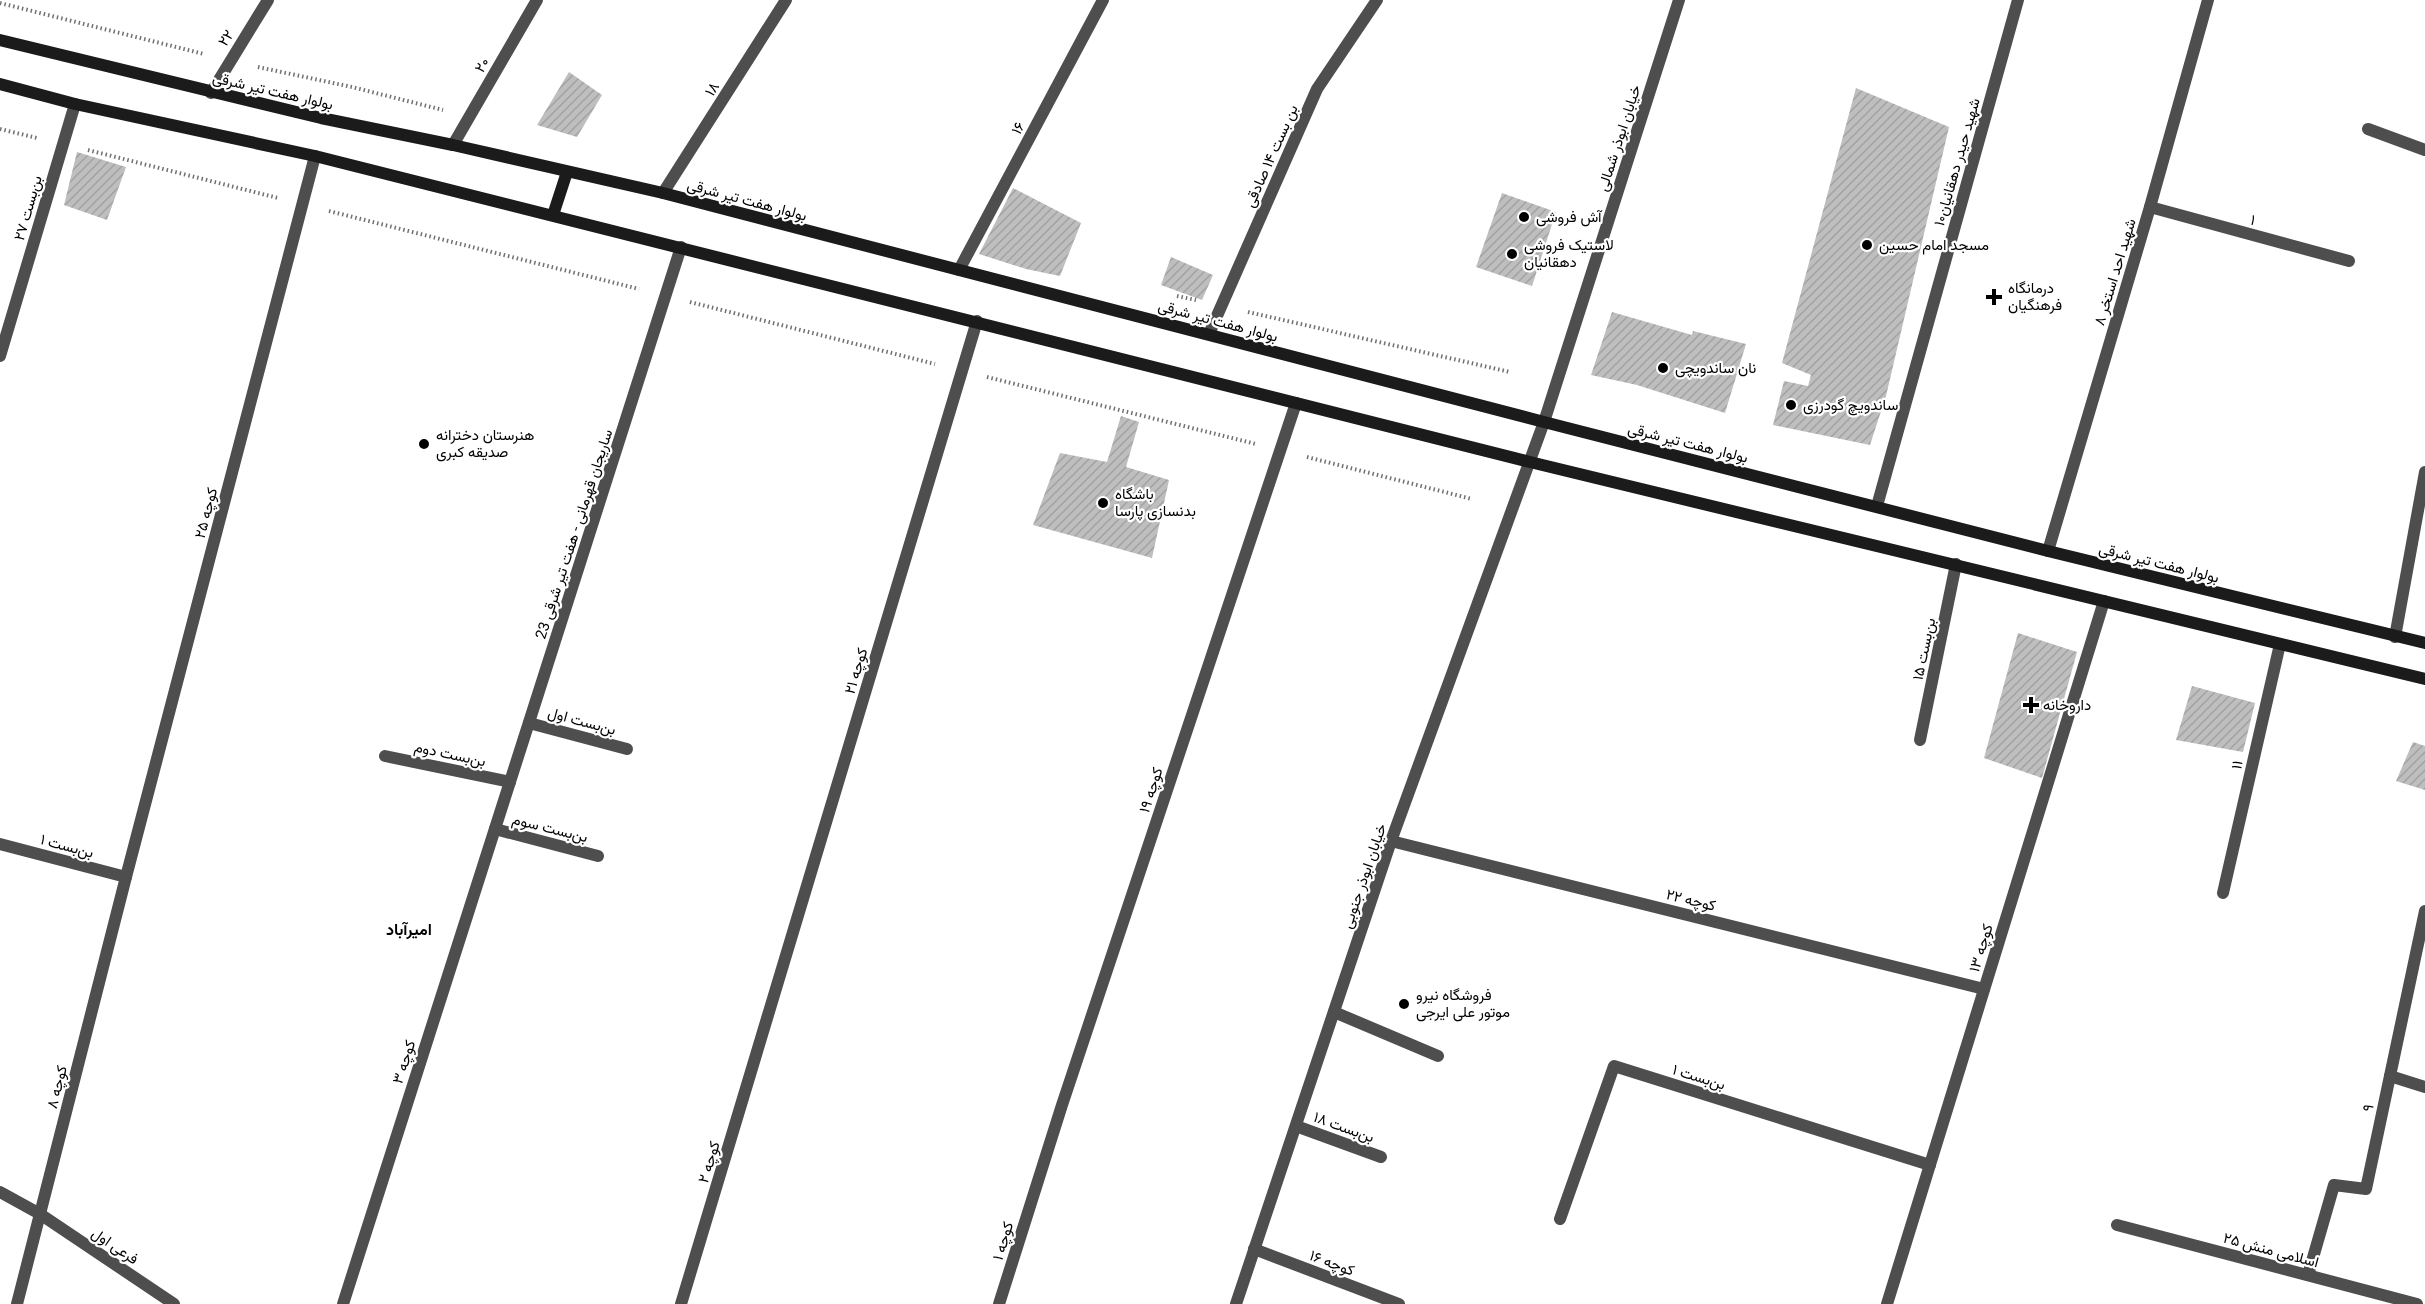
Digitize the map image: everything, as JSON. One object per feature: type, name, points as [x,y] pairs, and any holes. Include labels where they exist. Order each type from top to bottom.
[{"type":"main road","name":"بولوار هفت تیر شرقی","points":[[0,40],[211,93],[663,193],[2048,551],[2425,643]]},
{"type":"main road","points":[[0,84],[75,104],[315,156],[681,246],[1530,462],[2425,679]]},
{"type":"main road","points":[[553,215],[567,172]]},
{"type":"street","name":"۲۲","points":[[211,93],[268,0]]},
{"type":"street","name":"۲۰","points":[[453,145],[537,0]]},
{"type":"street","name":"۱۸","points":[[663,193],[786,0]]},
{"type":"street","name":"۱۶","points":[[960,270],[1103,0]]},
{"type":"street","name":"بن بست ۱۴ صادقی","points":[[1209,334],[1317,88],[1377,0]]},
{"type":"street","name":"خیابان ابوذر شمالی","points":[[1530,462],[1679,0]]},
{"type":"street","name":"شهید حیدر دهقانیان۱۰","points":[[1877,506],[2018,0]]},
{"type":"street","name":"شهید احد استخر ۸","points":[[2048,551],[2150,207],[2208,0]]},
{"type":"street","name":"بن‌بست ۲۷","points":[[0,356],[75,104]]},
{"type":"street","points":[[2368,129],[2425,150]]},
{"type":"street","name":"کوچه ۲۵","points":[[126,877],[315,156]]},
{"type":"street","name":"۱","points":[[2150,207],[2349,261]]},
{"type":"street","name":"ساریجان قهرمانی - هفت تیر شرقی 23","points":[[495,830],[681,246]]},
{"type":"street","name":"کوچه ۲۱","points":[[765,1029],[977,321]]},
{"type":"street","name":"کوچه ۱۹","points":[[1036,1187],[1296,403]]},
{"type":"street","name":"خیابان ابوذر جنوبی","points":[[1236,1304],[1391,841],[1530,462]]},
{"type":"street","points":[[2395,637],[2425,472]]},
{"type":"street","name":"بن‌بست ۱۵","points":[[1920,740],[1956,564]]},
{"type":"street","name":"کوچه ۱۳","points":[[1887,1304],[2104,601]]},
{"type":"street","name":"۱۱","points":[[2223,893],[2280,644]]},
{"type":"street","name":"بن‌بست اول","points":[[529,723],[627,749]]},
{"type":"street","name":"بن‌بست دوم","points":[[385,756],[510,782]]},
{"type":"street","name":"بن‌بست سوم","points":[[495,830],[598,856]]},
{"type":"street","name":"کوچه ۳","points":[[343,1304],[495,830]]},
{"type":"street","name":"کوچه ۲۲","points":[[1391,841],[1984,989]]},
{"type":"street","name":"بن‌بست ۱","points":[[0,844],[126,877]]},
{"type":"street","name":"کوچه ۸","points":[[17,1304],[126,877]]},
{"type":"street","name":"۹","points":[[2308,1275],[2334,1185],[2366,1190],[2425,911]]},
{"type":"street","points":[[1334,1012],[1438,1056]]},
{"type":"street","name":"کوچه ۲","points":[[681,1304],[765,1029]]},
{"type":"street","name":"بن‌بست ۱","points":[[1560,1218],[1614,1066],[1930,1165]]},
{"type":"street","points":[[2390,1076],[2425,1088]]},
{"type":"street","name":"بن‌بست ۱۸","points":[[1296,1126],[1381,1157]]},
{"type":"street","name":"کوچه ۱","points":[[999,1304],[1036,1187]]},
{"type":"street","name":"فرعی اول","points":[[0,1192],[40,1214],[174,1304]]},
{"type":"street","name":"اسلامی منش ۲۵","points":[[2117,1225],[2417,1304]]},
{"type":"street","name":"کوچه ۱۶","points":[[1254,1249],[1399,1304]]},
{"type":"path","points":[[0,129],[1472,499]]},
{"type":"building","points":[[569,72],[602,95],[577,137],[537,125]]},
{"type":"building","name":"مسجد امام حسین","points":[[1856,88],[1949,127],[1886,396],[1870,445],[1773,425],[1784,381],[1808,386],[1811,375],[1782,363]]},
{"type":"building","points":[[77,152],[126,167],[107,220],[64,205]]},
{"type":"building","points":[[1013,188],[1081,223],[1060,276],[1026,269],[979,254]]},
{"type":"building","name":"لاستیک فروشی دهقانیان","points":[[1502,193],[1556,212],[1532,286],[1476,267]]},
{"type":"building","points":[[1171,257],[1213,275],[1202,300],[1161,285]]},
{"type":"building","points":[[1612,312],[1692,335],[1693,331],[1746,344],[1725,413],[1637,385],[1591,375]]},
{"type":"building","name":"باشگاه بدنسازی پارسا","points":[[1121,416],[1139,422],[1126,467],[1169,480],[1152,558],[1033,525],[1060,453],[1107,462]]},
{"type":"building","name":"داروخانه","points":[[2018,633],[2077,652],[2042,778],[1984,758]]},
{"type":"building","points":[[2192,686],[2255,703],[2243,752],[2176,740]]},
{"type":"building","points":[[2413,742],[2425,746],[2425,790],[2396,781]]},
{"type":"place","name":"آش فروشی","points":[[1524,217]]},
{"type":"place","name":"مسجد امام حسین","points":[[1867,245]]},
{"type":"place","name":"لاستیک فروشی دهقانیان","points":[[1512,254]]},
{"type":"place","name":"درمانگاه فرهنگیان","points":[[1994,297]]},
{"type":"place","name":"نان ساندویچی","points":[[1663,368]]},
{"type":"place","name":"ساندویچ گودرزی","points":[[1791,405]]},
{"type":"place","name":"هنرستان دخترانه صدیقه کبری","points":[[424,444]]},
{"type":"place","name":"باشگاه بدنسازی پارسا","points":[[1103,503]]},
{"type":"place","name":"داروخانه","points":[[2031,705]]},
{"type":"place","name":"فروشگاه نیرو موتور علی ایرجی","points":[[1404,1004]]},
{"type":"district","name":"امیرآباد","points":[[409,929]]}]
